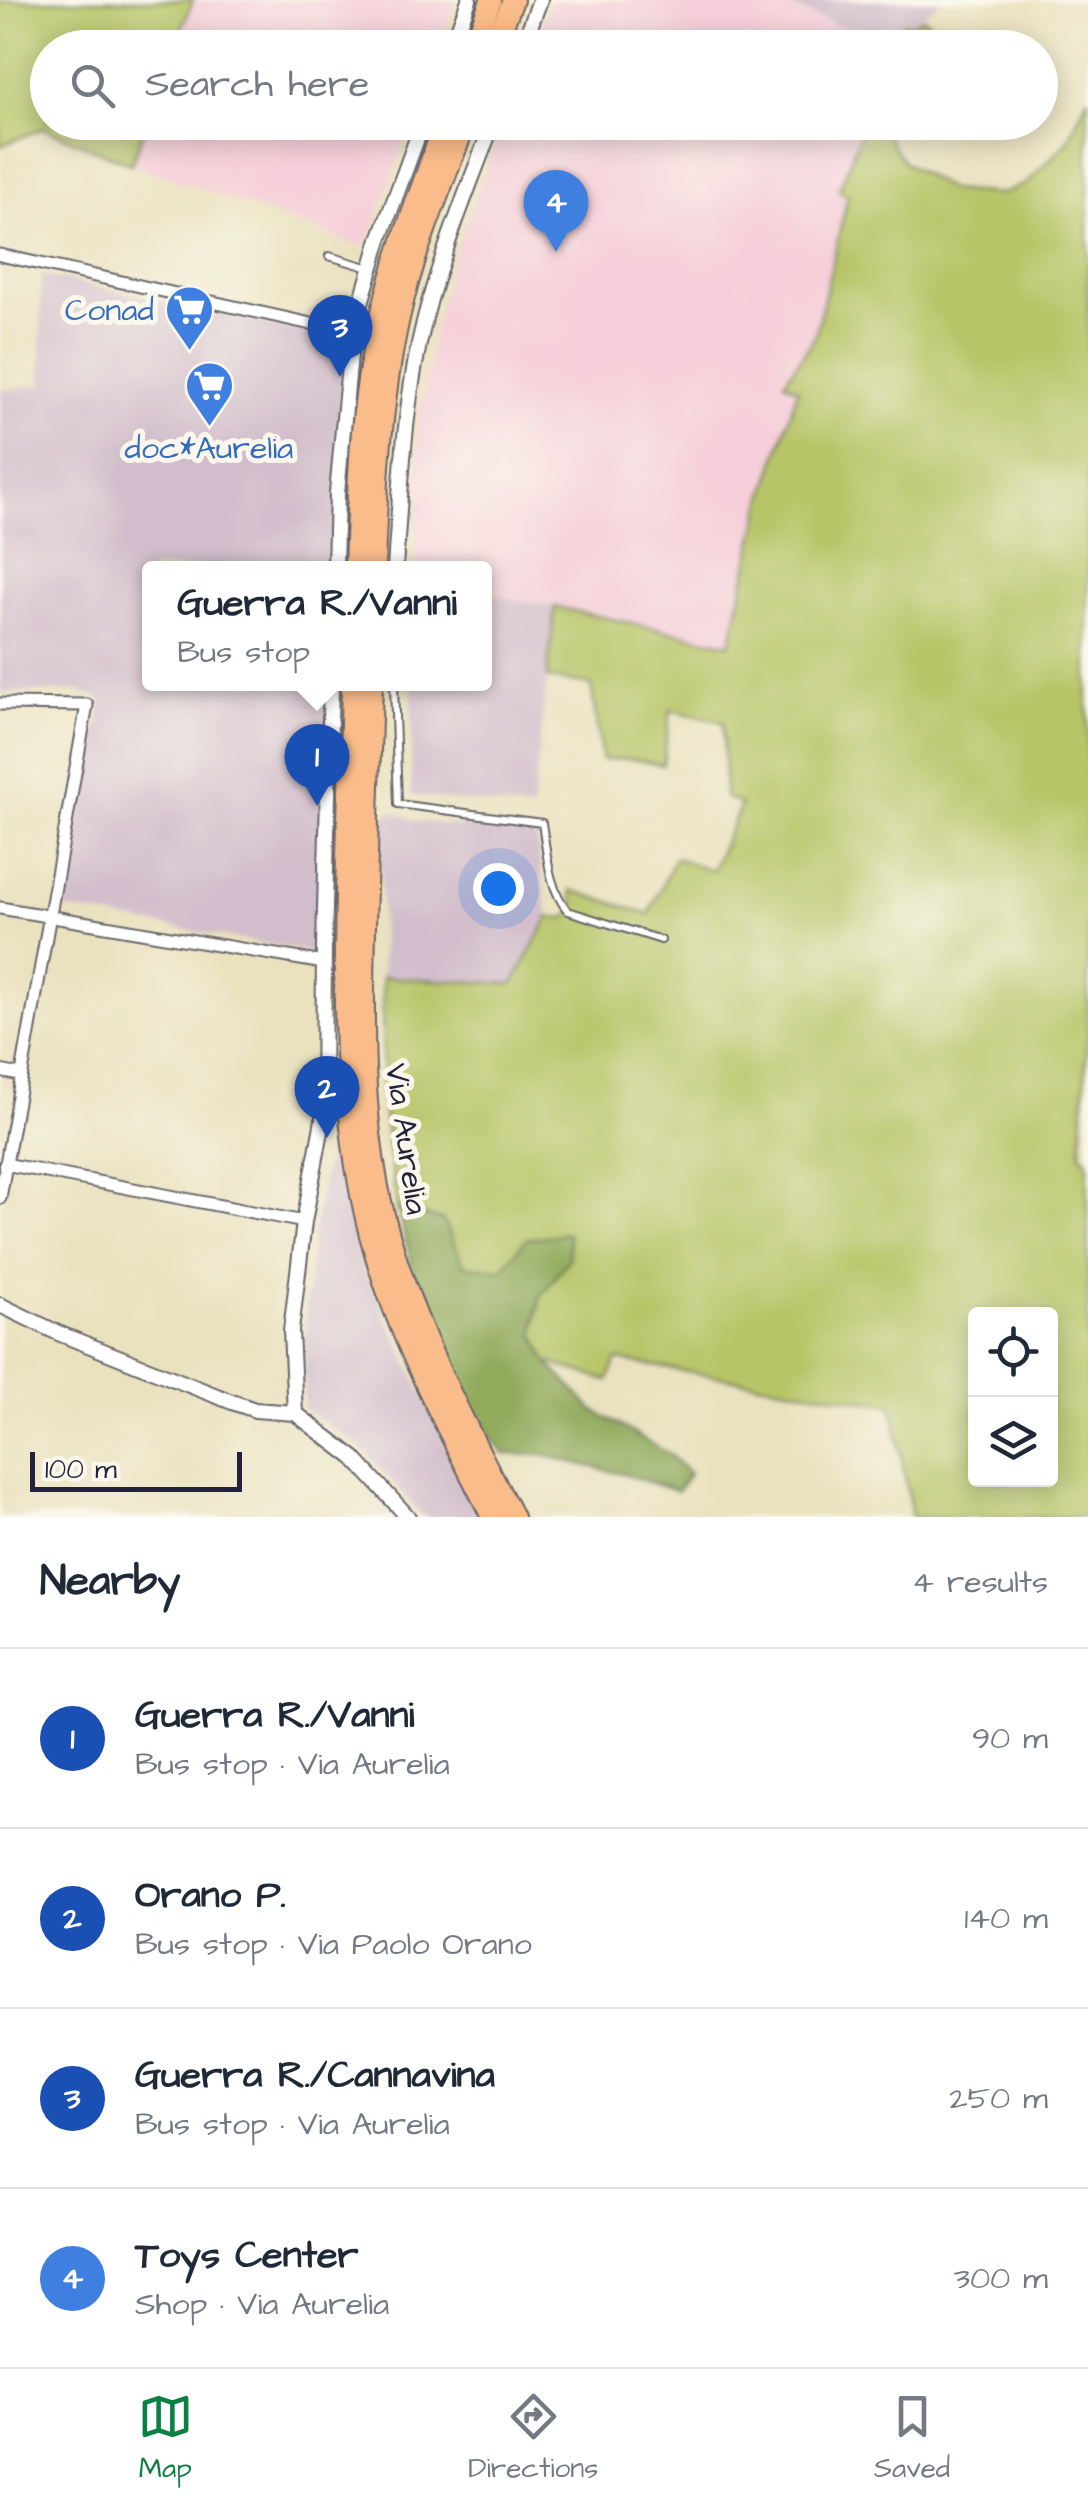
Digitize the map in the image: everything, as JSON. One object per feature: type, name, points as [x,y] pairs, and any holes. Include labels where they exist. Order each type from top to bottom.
[{"type":"highway","points":[[480,30],[491,0]]},
{"type":"highway","points":[[501,30],[512,0]]},
{"type":"highway","points":[[356,561],[366,394],[381,312],[439,140]]},
{"type":"highway","points":[[374,561],[386,390],[400,315],[459,140]]},
{"type":"highway","name":"Via Aurelia","points":[[352,691],[344,1042],[360,1184],[374,1250],[397,1320],[492,1517]]},
{"type":"highway","name":"Via Aurelia","points":[[372,691],[363,1048],[378,1177],[389,1235],[414,1314],[513,1517]]},
{"type":"highway","points":[[370,752],[381,691]]},
{"type":"street","points":[[457,30],[468,0]]},
{"type":"street","points":[[529,30],[540,0]]},
{"type":"street","points":[[335,561],[337,493],[352,333],[416,140]]},
{"type":"street","points":[[396,561],[408,402],[424,318],[487,140]]},
{"type":"street","points":[[0,256],[352,333]]},
{"type":"street","points":[[295,1414],[291,1332],[304,1222],[323,1120],[332,691]]},
{"type":"street","points":[[0,704],[87,705],[0,1198]]},
{"type":"street","points":[[0,908],[324,963]]},
{"type":"street","points":[[0,1072],[20,1075]]},
{"type":"street","points":[[5,1164],[304,1222]]},
{"type":"street","points":[[0,1306],[232,1402],[255,1410],[295,1414],[354,1458],[408,1517]]},
{"type":"lane","points":[[329,256],[371,268]]},
{"type":"lane","points":[[394,691],[398,804],[542,823],[554,890],[568,912],[661,940]]},
{"type":"shaded area","points":[[184,0],[456,0],[445,30],[175,30]]},
{"type":"shaded area","points":[[550,0],[772,0],[852,30],[539,30]]},
{"type":"shaded area","points":[[772,0],[941,0],[911,25],[904,22],[901,30],[852,30]]},
{"type":"shaded area","points":[[139,140],[406,140],[366,248],[131,164]]},
{"type":"shaded area","points":[[497,140],[858,140],[839,190],[848,195],[815,337],[785,381],[798,388],[763,500],[730,645],[492,595],[492,561],[414,561],[419,417],[435,322],[451,262]]},
{"type":"shaded area","points":[[41,275],[343,340],[335,561],[142,561],[142,691],[331,691],[324,945],[315,953],[62,908],[102,700],[80,691],[0,693],[0,390],[41,385]]},
{"type":"shaded area","points":[[492,595],[555,607],[532,810],[411,795],[412,691],[492,691]]},
{"type":"shaded area","points":[[394,812],[415,821],[535,833],[549,917],[513,984],[382,977],[380,817]]},
{"type":"shaded area","points":[[335,1115],[360,1260],[480,1517],[424,1517],[360,1446],[304,1409],[306,1306],[313,1233]]},
{"type":"green space","points":[[0,0],[193,0],[182,30],[30,30],[30,133],[0,146]]},
{"type":"green space","points":[[923,18],[929,22],[925,30],[900,30],[904,22],[911,25]]},
{"type":"green space","points":[[1088,96],[1088,1027],[1081,1154],[1088,1161],[1088,1517],[912,1517],[892,1405],[617,1360],[608,1381],[547,1362],[534,1333],[540,1297],[569,1258],[526,1239],[502,1270],[464,1265],[443,1220],[397,1209],[383,1106],[382,977],[513,984],[549,917],[566,918],[575,908],[571,890],[649,914],[675,858],[712,870],[741,805],[725,797],[723,722],[671,710],[663,765],[631,759],[602,760],[591,685],[547,678],[555,607],[730,644],[763,500],[798,389],[784,382],[815,337],[848,196],[839,190],[858,140],[889,140],[905,163],[950,190],[1002,194],[1026,184],[1068,141]]},
{"type":"green space","points":[[72,140],[140,140],[131,164]]},
{"type":"green space","points":[[397,1209],[443,1220],[464,1265],[502,1270],[526,1239],[568,1233],[569,1258],[540,1297],[534,1333],[547,1362],[592,1409],[670,1455],[689,1474],[677,1491],[542,1455],[504,1454],[473,1415],[421,1298]]},
{"type":"place","name":"Toys Center","points":[[556,252]]},
{"type":"place","name":"Conad","points":[[189,352]]},
{"type":"place","name":"Guerra R./Cannavina","points":[[340,377]]},
{"type":"place","name":"doc*Aurelia","points":[[209,428]]},
{"type":"place","name":"Guerra R./Vanni","points":[[317,806]]},
{"type":"place","name":"Orano P.","points":[[327,1138]]}]
